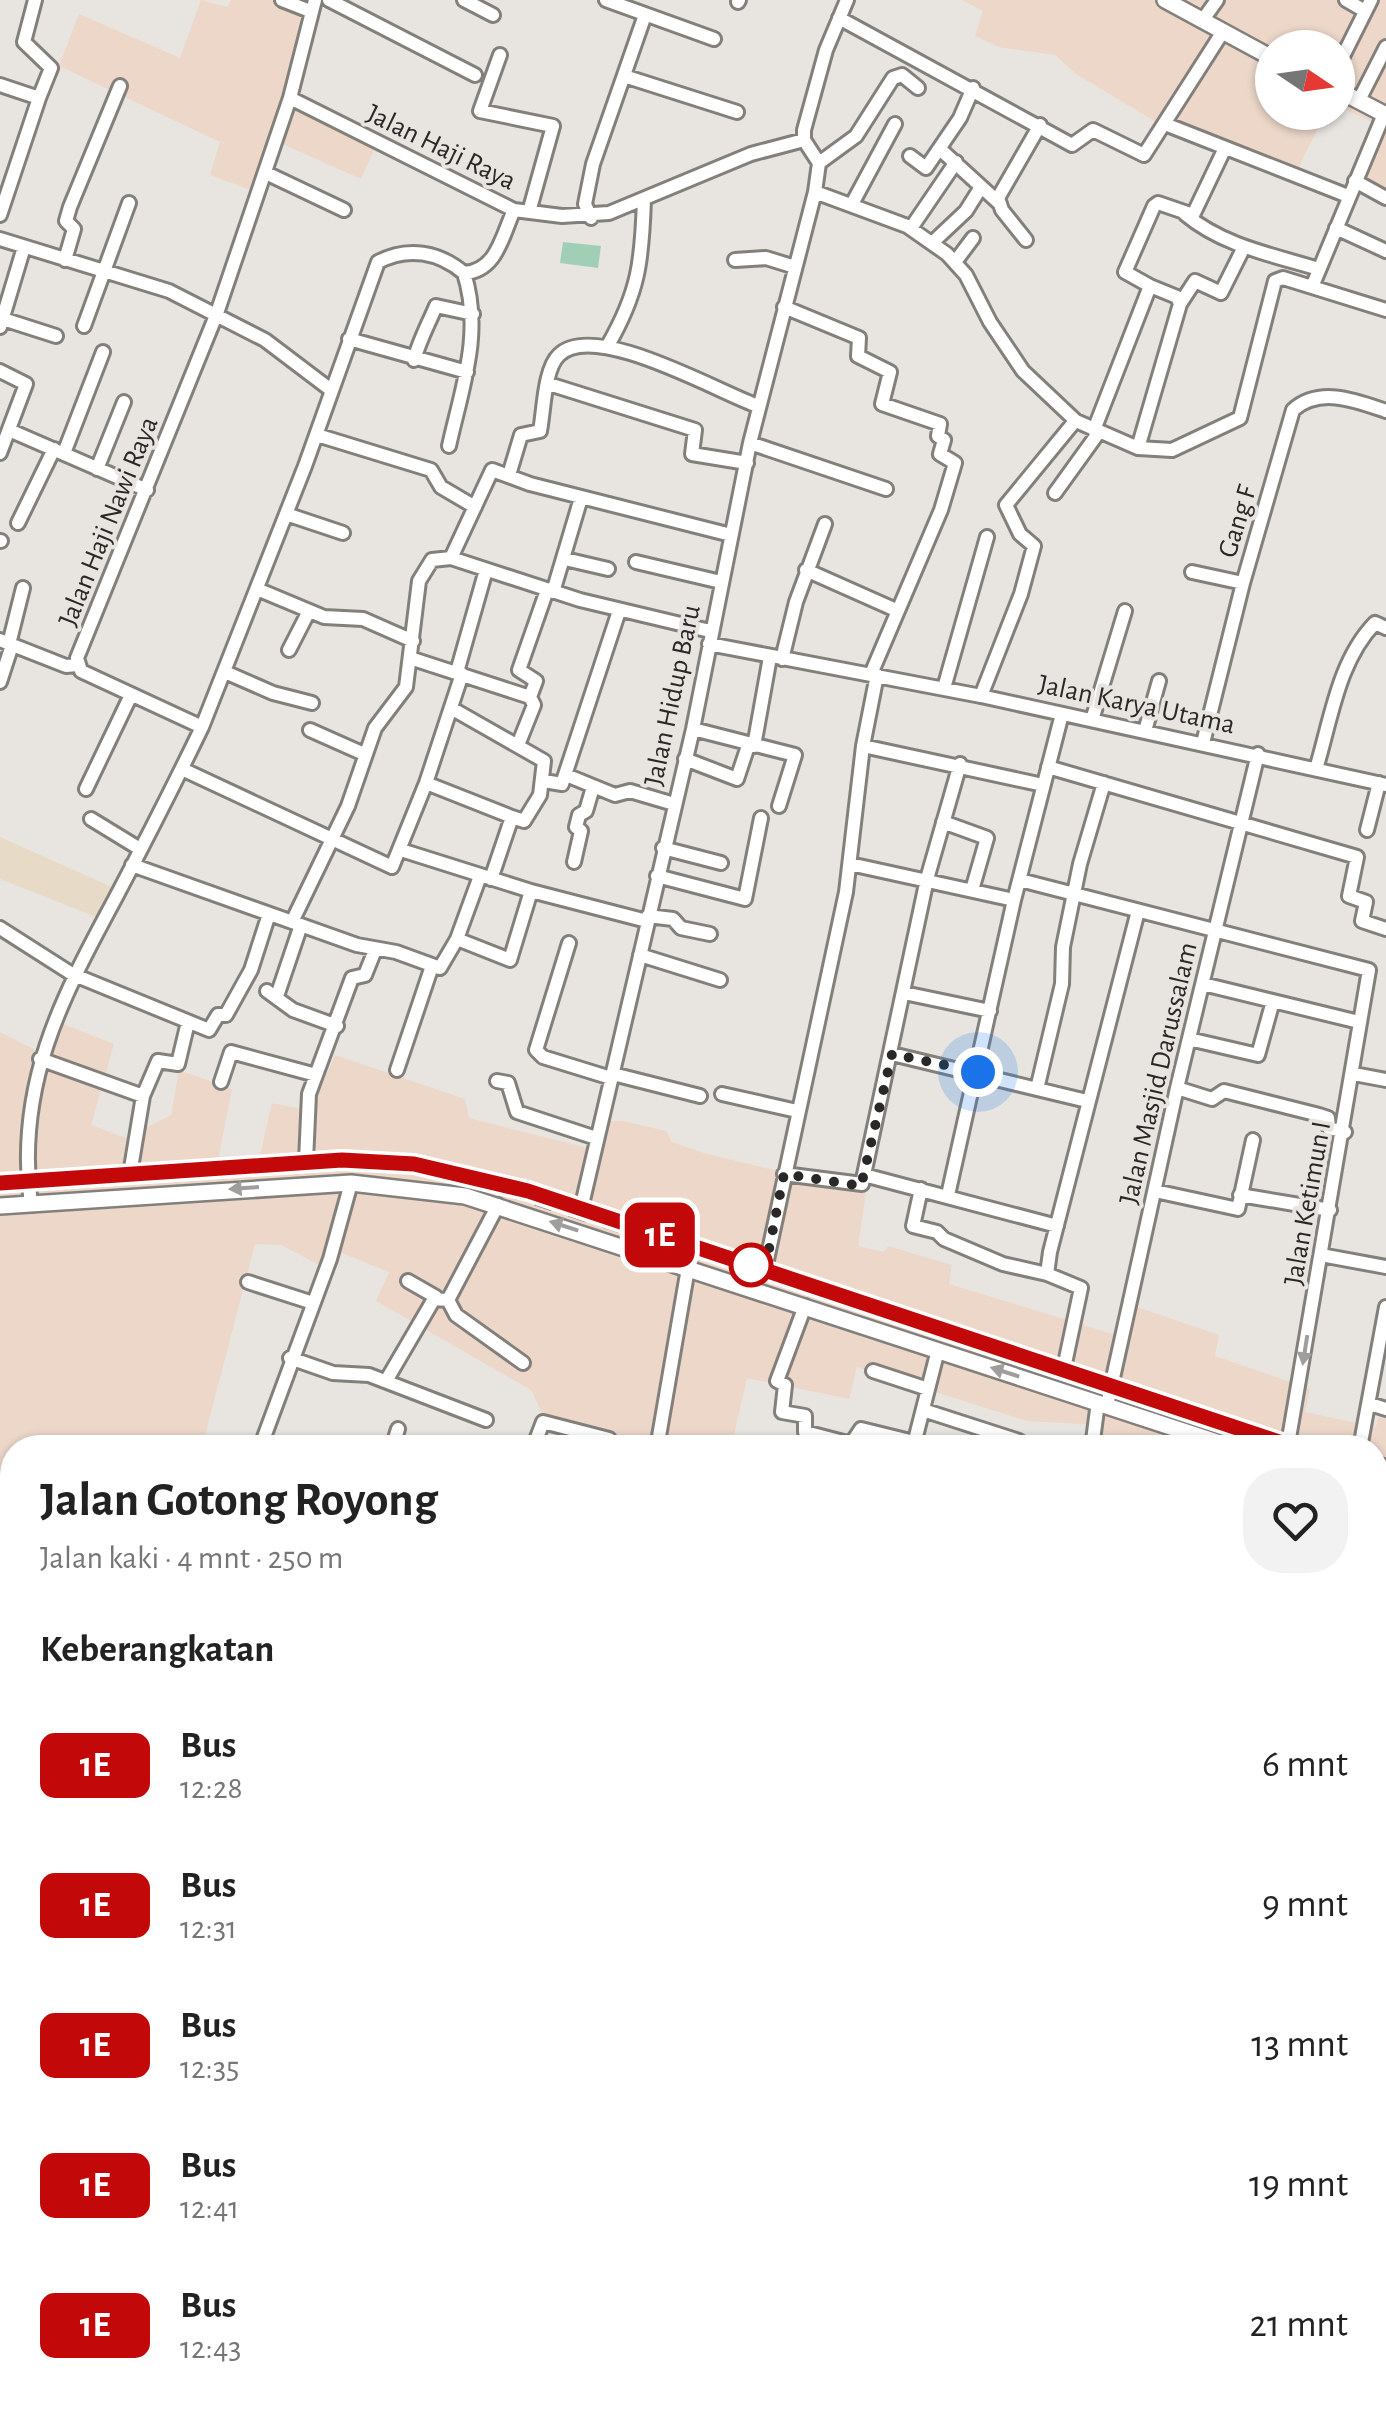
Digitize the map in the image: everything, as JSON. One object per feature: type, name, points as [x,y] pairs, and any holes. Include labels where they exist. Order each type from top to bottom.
[{"type":"main road","points":[[1165,0],[1255,50]]},
{"type":"main road","points":[[1355,98],[1385,114]]},
{"type":"main road","points":[[0,1183],[306,1161],[382,1160],[432,1167],[502,1183],[1260,1435]]},
{"type":"main road","points":[[0,1206],[351,1183],[431,1190],[498,1205],[1197,1435]]},
{"type":"street","points":[[0,215],[51,68],[26,49],[24,42],[35,0]]},
{"type":"street","points":[[282,0],[312,6]]},
{"type":"street","points":[[329,0],[475,74]]},
{"type":"street","points":[[464,0],[493,15]]},
{"type":"street","points":[[606,0],[714,39]]},
{"type":"street","points":[[847,0],[813,94],[804,140],[819,163],[856,136],[892,78],[902,75],[918,88]]},
{"type":"street","points":[[1202,21],[1217,0]]},
{"type":"street","points":[[1346,0],[1368,6],[1355,32]]},
{"type":"street","name":"Jalan Haji Nawi Raya","points":[[202,726],[131,695],[76,665],[217,314],[290,98],[312,6]]},
{"type":"street","points":[[591,218],[585,204],[588,186],[645,15]]},
{"type":"street","points":[[839,18],[1072,145],[1093,130],[1144,155],[1222,33]]},
{"type":"street","points":[[1358,100],[1386,46]]},
{"type":"street","points":[[464,273],[487,266],[522,211],[552,125],[480,111],[500,54]]},
{"type":"street","points":[[624,76],[737,112]]},
{"type":"street","points":[[65,260],[74,229],[66,221],[70,208],[120,86]]},
{"type":"street","points":[[910,156],[926,168],[941,150],[973,88]]},
{"type":"street","points":[[2,91],[39,98]]},
{"type":"street","name":"Jalan Haji Raya","points":[[290,98],[522,211],[591,218],[751,154],[804,140]]},
{"type":"street","points":[[1312,287],[1385,114]]},
{"type":"street","points":[[852,204],[895,124]]},
{"type":"street","points":[[1165,124],[1348,196]]},
{"type":"street","points":[[998,202],[1040,125]]},
{"type":"street","points":[[941,150],[998,202],[1026,240]]},
{"type":"street","points":[[1180,304],[1178,298],[1125,272],[1154,206],[1158,203],[1192,215],[1200,206],[1224,150]]},
{"type":"street","points":[[911,228],[956,162]]},
{"type":"street","name":"Jalan Hidup Baru","points":[[582,1209],[692,728],[758,406],[815,192],[819,163]]},
{"type":"street","points":[[266,174],[344,210]]},
{"type":"street","points":[[1355,181],[1386,198]]},
{"type":"street","points":[[932,243],[966,212],[981,187]]},
{"type":"street","points":[[815,192],[911,228],[932,243],[955,262],[1024,371],[1075,420],[1138,448],[1172,450],[1235,424],[1245,408],[1276,281],[1283,278],[1386,310]]},
{"type":"street","points":[[607,347],[630,308],[638,283],[644,199]]},
{"type":"street","points":[[84,326],[130,203]]},
{"type":"street","points":[[1185,214],[1203,229],[1244,247],[1319,269]]},
{"type":"street","points":[[1336,228],[1386,251]]},
{"type":"street","points":[[955,262],[973,238]]},
{"type":"street","points":[[0,239],[168,290],[266,340],[331,390]]},
{"type":"street","points":[[24,247],[1,323],[56,336]]},
{"type":"street","points":[[1138,448],[1180,304],[1195,282],[1221,293],[1244,247]]},
{"type":"street","points":[[30,1204],[29,1110],[40,1059],[72,974],[202,726],[317,435],[348,339],[382,260],[425,252],[447,260],[464,273],[472,314],[467,372],[449,446]]},
{"type":"street","points":[[735,260],[766,258],[794,267]]},
{"type":"street","points":[[1056,493],[1096,431],[1150,286]]},
{"type":"street","points":[[414,360],[422,328],[431,321],[436,306],[472,314]]},
{"type":"street","points":[[765,1269],[850,864],[874,674],[956,464],[940,454],[944,440],[938,436],[940,424],[882,404],[890,372],[858,356],[858,338],[784,306]]},
{"type":"street","points":[[348,339],[467,372]]},
{"type":"street","points":[[509,475],[522,434],[540,431],[555,361],[568,349],[607,347],[630,352],[758,406]]},
{"type":"street","points":[[18,523],[59,451],[103,352]]},
{"type":"street","points":[[0,371],[25,381],[25,391],[0,453]]},
{"type":"street","points":[[549,384],[695,430],[690,452],[707,459],[721,456],[747,463]]},
{"type":"street","name":"Gang F","points":[[1203,743],[1243,582],[1294,410],[1302,403],[1335,397],[1386,411]]},
{"type":"street","points":[[97,468],[124,402]]},
{"type":"street","points":[[981,696],[1021,594],[1033,545],[1020,534],[1006,505],[1075,420]]},
{"type":"street","points":[[9,430],[148,490]]},
{"type":"street","points":[[317,435],[431,470],[441,487],[475,507]]},
{"type":"street","points":[[750,443],[886,489]]},
{"type":"street","points":[[337,1026],[293,1010],[272,993],[377,724],[406,687],[422,572],[432,560],[446,558],[492,470],[581,498],[731,535]]},
{"type":"street","points":[[530,697],[536,681],[519,670],[565,559],[581,498]]},
{"type":"street","points":[[286,514],[343,533]]},
{"type":"street","points":[[685,759],[737,779],[806,570],[826,524]]},
{"type":"street","points":[[944,688],[987,537]]},
{"type":"street","name":"Jalan Karya Utama","points":[[446,558],[776,658],[944,688],[1382,784]]},
{"type":"street","points":[[565,559],[608,569]]},
{"type":"street","points":[[636,562],[720,582]]},
{"type":"street","points":[[182,769],[330,842],[392,867],[451,708],[486,570]]},
{"type":"street","points":[[806,570],[896,610]]},
{"type":"street","points":[[1192,572],[1243,582]]},
{"type":"street","points":[[0,682],[23,588]]},
{"type":"street","points":[[257,589],[308,612],[338,619],[363,619],[413,642]]},
{"type":"street","points":[[544,781],[561,786],[566,775],[619,611]]},
{"type":"street","points":[[1092,720],[1125,611]]},
{"type":"street","points":[[289,650],[308,612]]},
{"type":"street","points":[[1316,768],[1339,684],[1362,636],[1380,625]]},
{"type":"street","points":[[7,643],[66,666],[76,665]]},
{"type":"street","points":[[412,658],[530,697],[534,705],[518,744]]},
{"type":"street","points":[[225,672],[273,693],[312,703]]},
{"type":"street","points":[[1145,731],[1158,681]]},
{"type":"street","points":[[86,789],[131,695]]},
{"type":"street","points":[[426,783],[512,818],[526,819],[544,781],[544,761],[451,708]]},
{"type":"street","points":[[948,1195],[1014,900],[1062,714]]},
{"type":"street","points":[[692,728],[796,755],[780,806]]},
{"type":"street","points":[[310,730],[364,754]]},
{"type":"street","points":[[863,746],[1043,785]]},
{"type":"street","name":"Jalan Masjid Darussalam","points":[[1095,1435],[1102,1403],[1112,1384],[1177,1088],[1258,754]]},
{"type":"street","points":[[784,1174],[858,1186],[864,1175],[928,880],[960,764]]},
{"type":"street","points":[[1048,767],[1172,807],[1242,822],[1358,858],[1348,896],[1366,902],[1362,920],[1386,929]]},
{"type":"street","points":[[566,775],[615,795],[630,792],[674,804]]},
{"type":"street","points":[[1037,1089],[1062,984],[1089,822],[1104,783]]},
{"type":"street","points":[[1367,830],[1382,784]]},
{"type":"street","points":[[574,862],[581,832],[576,826],[579,816],[586,811],[593,786]]},
{"type":"street","points":[[132,865],[375,950],[396,952],[432,966],[445,965],[512,818]]},
{"type":"street","points":[[657,876],[745,899],[761,818]]},
{"type":"street","points":[[91,820],[140,850]]},
{"type":"street","points":[[943,822],[987,838],[972,890]]},
{"type":"street","points":[[664,848],[721,863]]},
{"type":"street","points":[[401,850],[531,892],[648,918],[672,919],[681,928],[710,934]]},
{"type":"street","points":[[850,864],[1014,900]]},
{"type":"street","points":[[1020,880],[1217,928]]},
{"type":"street","points":[[100,888],[116,896]]},
{"type":"street","points":[[457,939],[510,960],[531,892]]},
{"type":"street","points":[[1047,1274],[1086,1101],[1138,911]]},
{"type":"street","points":[[0,928],[72,974],[210,1030],[218,1014],[226,1015],[251,970],[268,914]]},
{"type":"street","name":"Jalan Ketimun I","points":[[1217,928],[1369,970],[1294,1435]]},
{"type":"street","points":[[569,943],[536,1050],[543,1057],[702,1092]]},
{"type":"street","points":[[306,1161],[306,1110],[316,1075],[352,978],[365,976],[375,950]]},
{"type":"street","points":[[640,955],[720,980]]},
{"type":"street","points":[[398,1070],[432,966]]},
{"type":"street","points":[[1203,984],[1359,1022]]},
{"type":"street","points":[[904,993],[990,1010]]},
{"type":"street","points":[[1189,1039],[1258,1055],[1273,1002]]},
{"type":"street","points":[[130,1174],[143,1096],[158,1061],[178,1064],[188,1022]]},
{"type":"street","points":[[221,1082],[231,1052],[316,1075]]},
{"type":"street","points":[[892,1054],[1086,1101]]},
{"type":"street","points":[[40,1059],[143,1096]]},
{"type":"street","points":[[1354,1074],[1386,1080]]},
{"type":"street","points":[[498,1081],[508,1084],[517,1112],[596,1138]]},
{"type":"street","points":[[1177,1088],[1212,1099],[1224,1091],[1319,1115],[1328,1118],[1329,1128],[1345,1132]]},
{"type":"street","points":[[722,1094],[797,1111]]},
{"type":"street","points":[[1155,1191],[1234,1210],[1253,1140]]},
{"type":"street","points":[[864,1175],[1057,1226]]},
{"type":"street","points":[[267,1435],[310,1302],[330,1259],[351,1183]]},
{"type":"street","points":[[921,1189],[913,1226],[937,1232],[944,1239],[1003,1264],[1047,1274],[1081,1288],[1064,1368]]},
{"type":"street","points":[[1240,1195],[1330,1210]]},
{"type":"street","points":[[386,1381],[442,1299],[498,1205]]},
{"type":"street","points":[[659,1435],[692,1245]]},
{"type":"street","points":[[1321,1255],[1386,1267]]},
{"type":"street","points":[[408,1281],[442,1299],[456,1315],[523,1363]]},
{"type":"street","points":[[248,1282],[310,1302]]},
{"type":"street","points":[[804,1306],[777,1381],[785,1385],[782,1412],[805,1416],[805,1432],[816,1435]]},
{"type":"street","points":[[1363,1435],[1386,1307]]},
{"type":"street","points":[[917,1435],[938,1350]]},
{"type":"street","points":[[290,1358],[333,1373],[386,1381],[486,1420]]},
{"type":"street","points":[[874,1372],[928,1389]]},
{"type":"street","points":[[1370,1404],[1386,1409]]},
{"type":"street","points":[[923,1410],[1000,1435]]},
{"type":"street","points":[[538,1435],[543,1422],[593,1435]]},
{"type":"street","points":[[396,1435],[398,1429]]},
{"type":"street","points":[[856,1435],[860,1429],[880,1435]]},
{"type":"shaded area","points":[[201,0],[227,7],[231,0],[311,0],[281,103],[376,145],[361,179],[269,138],[251,190],[210,175],[220,142],[59,66],[79,14],[180,58]]},
{"type":"shaded area","points":[[962,0],[1341,0],[1360,10],[1366,0],[1386,0],[1386,200],[1355,186],[1383,127],[1355,114],[1355,30],[1255,30],[1255,130],[1317,130],[1294,176],[1156,122],[1076,74],[1055,55],[999,47],[975,36],[983,11]]},
{"type":"shaded area","points":[[0,837],[114,888],[101,919],[0,879]]},
{"type":"shaded area","points":[[63,1024],[114,1044],[91,1125],[126,1138],[171,1115],[179,1070],[232,1089],[218,1160],[259,1160],[272,1103],[311,1111],[335,1055],[465,1099],[469,1118],[599,1151],[609,1121],[666,1131],[672,1142],[707,1154],[866,1192],[858,1246],[884,1252],[888,1246],[952,1265],[949,1284],[1126,1338],[1134,1306],[1219,1335],[1215,1356],[1310,1389],[1305,1412],[1376,1427],[1381,1409],[1386,1410],[1386,1435],[1099,1435],[1100,1425],[1027,1421],[857,1367],[849,1399],[747,1378],[734,1435],[607,1435],[544,1417],[531,1390],[376,1301],[389,1272],[342,1253],[333,1272],[281,1245],[255,1244],[205,1435],[0,1435],[0,1032],[45,1055]]},
{"type":"green space","points":[[563,242],[601,246],[598,268],[560,263]]},
{"type":"railway","points":[[0,1190],[323,1168],[373,1167],[463,1180],[1241,1435]]},
{"type":"bus line","name":"1E","points":[[0,1183],[342,1160],[382,1160],[432,1167],[528,1191],[1259,1435]]},
{"type":"route","points":[[751,1265],[765,1269],[784,1174],[861,1186],[892,1054],[978,1072]]}]
